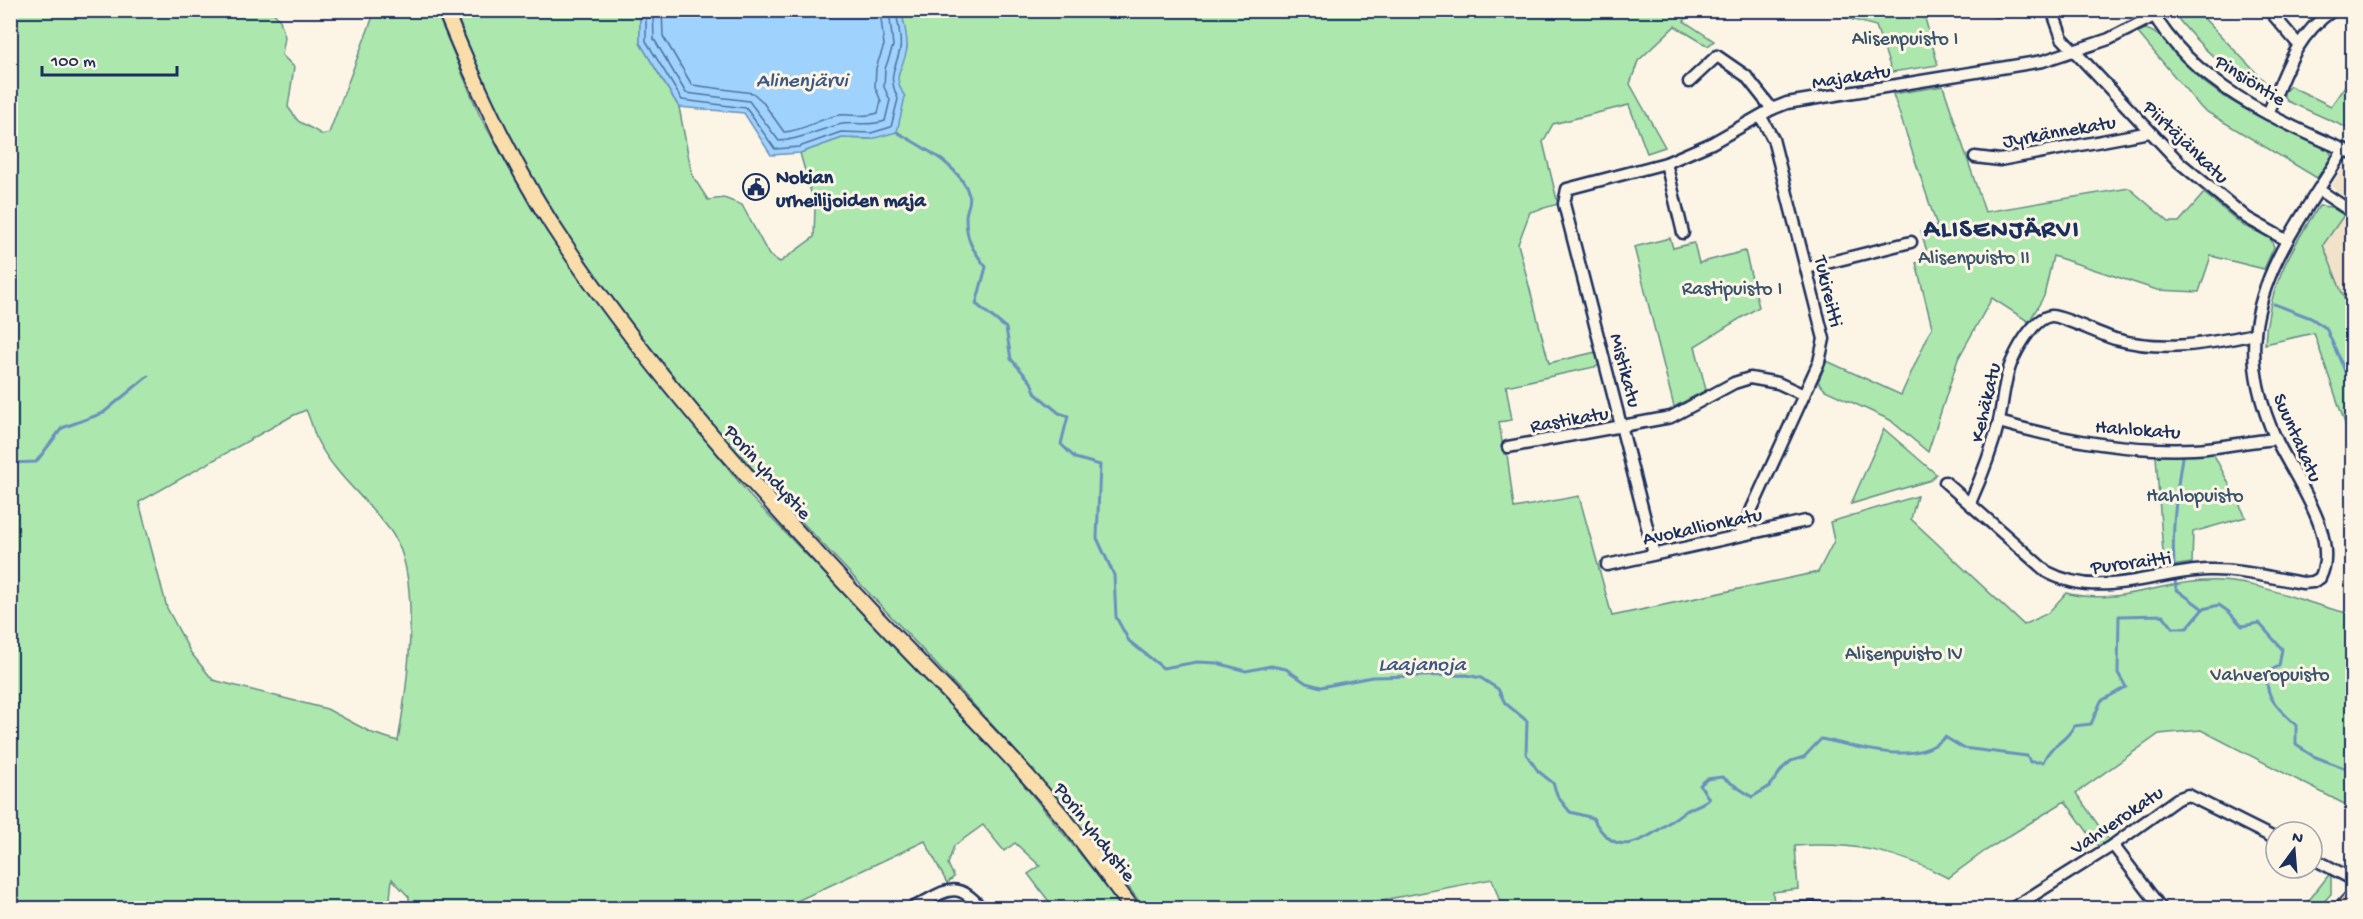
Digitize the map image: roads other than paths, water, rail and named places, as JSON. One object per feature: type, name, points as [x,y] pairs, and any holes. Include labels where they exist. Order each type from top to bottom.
[{"type":"main road","name":"Porin yhdystie","points":[[445,10],[470,71],[535,195],[566,247],[656,368],[750,480],[870,610],[969,711],[1048,801],[1132,909]]},
{"type":"main road","points":[[2342,909],[2352,897]]},
{"type":"street","points":[[1995,10],[2010,10]]},
{"type":"street","name":"Piirtäjänkatu","points":[[2052,10],[2062,38],[2150,132],[2219,198],[2247,218],[2286,240]]},
{"type":"street","points":[[2269,10],[2298,44]]},
{"type":"street","points":[[2268,114],[2298,44],[2315,24],[2333,10]]},
{"type":"street","name":"Majakatu","points":[[1564,194],[1567,189],[1573,187],[1666,163],[1712,143],[1787,103],[2009,68],[2075,52],[2152,13]]},
{"type":"street","name":"Pinsiöntie","points":[[2152,13],[2201,70],[2230,92],[2268,114],[2348,151]]},
{"type":"street","points":[[1689,82],[1717,56],[1746,76],[1772,109]]},
{"type":"street","name":"Tukireitti","points":[[1740,535],[1819,362],[1824,339],[1773,139],[1761,117]]},
{"type":"street","name":"Jyrkännekatu","points":[[1975,157],[2000,160],[2150,132]]},
{"type":"street","name":"Suuntakatu","points":[[2320,578],[2326,557],[2324,539],[2317,519],[2276,439],[2262,403],[2257,378],[2255,334],[2262,301],[2286,240],[2348,151]]},
{"type":"street","points":[[1666,163],[1683,233]]},
{"type":"street","points":[[2319,190],[2352,212]]},
{"type":"street","name":"Mistikatu","points":[[1564,194],[1564,204],[1623,426],[1654,554]]},
{"type":"street","points":[[1807,268],[1911,242]]},
{"type":"street","name":"Kehäkatu","points":[[1970,503],[1989,460],[2011,362],[2036,326],[2048,316],[2061,317],[2090,332],[2145,346],[2215,342],[2255,334]]},
{"type":"street","name":"Rastikatu","points":[[1508,447],[1671,417],[1734,383],[1750,378],[1778,383],[1804,395]]},
{"type":"street","name":"Hahlokatu","points":[[1999,422],[2052,437],[2139,449],[2196,449],[2276,439]]},
{"type":"street","name":"Puroraitti","points":[[1945,482],[2047,572],[2079,585],[2121,583],[2211,570],[2242,572],[2303,583],[2313,582],[2320,578]]},
{"type":"street","name":"Avokallionkatu","points":[[1607,565],[1806,521]]},
{"type":"street","name":"Vahverokatu","points":[[2013,909],[2113,845],[2177,799],[2188,795],[2264,833]]},
{"type":"street","points":[[2113,845],[2161,909]]},
{"type":"street","points":[[2324,864],[2352,879]]},
{"type":"street","points":[[912,909],[951,890],[962,889],[981,909]]},
{"type":"street","points":[[1795,909],[1849,909]]},
{"type":"water","name":"Alinenjärvi","points":[[640,11],[902,11],[907,48],[898,77],[905,97],[897,132],[871,139],[842,138],[800,153],[771,155],[744,113],[679,107],[640,43]]},
{"type":"waterway","name":"Laajanoja","points":[[897,132],[939,158],[965,184],[970,198],[966,217],[969,238],[986,267],[976,304],[1006,328],[1011,359],[1031,382],[1036,394],[1059,413],[1068,416],[1061,444],[1075,458],[1100,465],[1097,538],[1114,575],[1116,617],[1129,641],[1163,668],[1197,662],[1217,663],[1246,671],[1271,666],[1286,669],[1306,683],[1321,687],[1372,677],[1467,675],[1481,678],[1498,689],[1505,703],[1527,721],[1526,754],[1538,771],[1553,783],[1558,797],[1570,812],[1593,818],[1603,833],[1614,841],[1625,844],[1637,842],[1709,799],[1700,785],[1707,779],[1722,777],[1752,797],[1770,786],[1783,768],[1791,761],[1804,757],[1821,739],[1869,750],[1902,753],[1933,746],[1945,737],[1963,748],[2027,756],[2030,762],[2043,762],[2049,751],[2066,737],[2074,726],[2091,724],[2101,701],[2126,687],[2118,673],[2119,616],[2163,615],[2173,628],[2187,628],[2203,609],[2219,605],[2242,626],[2259,623],[2282,649],[2279,666],[2269,671],[2268,687],[2274,701],[2296,725],[2296,745],[2313,756],[2352,771]]},
{"type":"waterway","points":[[2274,304],[2311,318],[2326,328],[2352,387]]},
{"type":"waterway","points":[[10,463],[36,462],[62,428],[103,413],[148,376]]},
{"type":"waterway","points":[[2182,457],[2174,523],[2173,555],[2176,589],[2203,609]]},
{"type":"place","name":"Nokian urheilijoiden maja","points":[[756,187]]},
{"type":"district","name":"ALISENJÄRVI","points":[[2002,227]]},
{"type":"park label","name":"Alisenpuisto I","points":[[1905,37]]},
{"type":"park label","name":"Alisenpuisto II","points":[[1974,256]]},
{"type":"park label","name":"Rastipuisto I","points":[[1732,287]]},
{"type":"park label","name":"Hahlopuisto","points":[[2195,494]]},
{"type":"park label","name":"Alisenpuisto IV","points":[[1904,652]]},
{"type":"park label","name":"Vahveropuisto","points":[[2270,673]]}]
